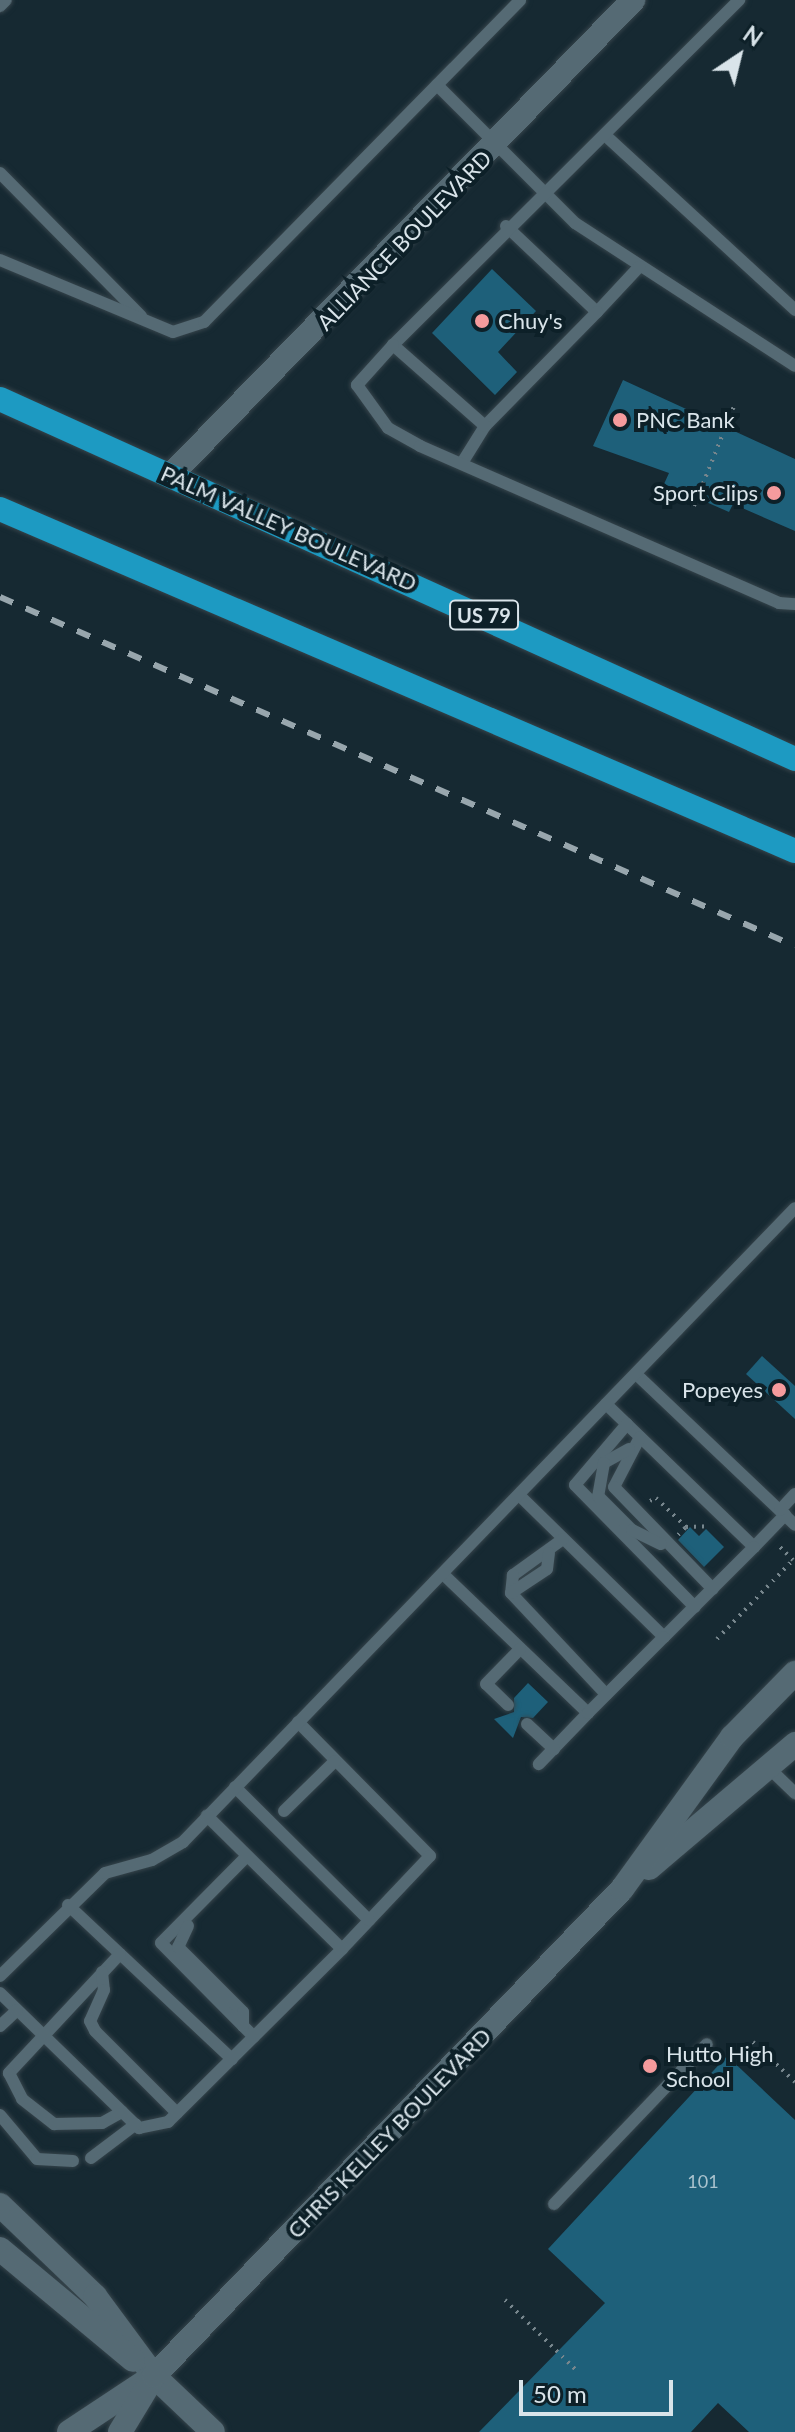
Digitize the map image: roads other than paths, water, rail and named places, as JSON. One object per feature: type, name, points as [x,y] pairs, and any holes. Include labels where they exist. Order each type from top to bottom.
[{"type":"highway","name":"PALM VALLEY BOULEVARD","points":[[0,399],[795,759]]},
{"type":"highway","points":[[0,509],[795,851]]},
{"type":"main road","name":"ALLIANCE BOULEVARD","points":[[171,475],[633,0]]},
{"type":"main road","name":"CHRIS KELLEY BOULEVARD","points":[[622,1889],[732,1737],[795,1673]]},
{"type":"main road","name":"CHRIS KELLEY BOULEVARD","points":[[120,2432],[154,2376],[622,1889],[770,1769],[795,1744]]},
{"type":"main road","points":[[0,2205],[95,2296],[154,2376]]},
{"type":"main road","points":[[0,2249],[74,2317],[154,2376],[213,2432]]},
{"type":"main road","name":"CHRIS KELLEY BOULEVARD","points":[[69,2432],[154,2376]]},
{"type":"lane","points":[[0,6],[6,0]]},
{"type":"lane","points":[[0,260],[173,332],[204,322],[520,0]]},
{"type":"lane","points":[[739,0],[606,136],[506,226],[357,385],[365,404],[388,428],[779,603],[795,604]]},
{"type":"lane","points":[[437,85],[546,192],[639,267],[794,365]]},
{"type":"lane","points":[[606,136],[795,310]]},
{"type":"lane","points":[[0,173],[146,320]]},
{"type":"lane","points":[[506,226],[597,312]]},
{"type":"lane","points":[[462,463],[485,426],[639,267]]},
{"type":"lane","points":[[393,345],[485,426]]},
{"type":"lane","points":[[0,1976],[68,1905],[105,1873],[170,1851],[207,1816],[795,1208]]},
{"type":"lane","points":[[636,1374],[787,1517]]},
{"type":"lane","points":[[606,1404],[754,1547]]},
{"type":"lane","points":[[627,1424],[575,1485],[695,1607]]},
{"type":"lane","points":[[640,1437],[629,1449],[604,1463],[598,1496],[632,1530],[670,1545]]},
{"type":"lane","points":[[629,1449],[614,1487],[713,1589]]},
{"type":"lane","points":[[539,1764],[787,1517],[795,1494]]},
{"type":"lane","points":[[519,1495],[664,1637]]},
{"type":"lane","points":[[563,1539],[549,1553],[532,1556],[513,1575],[511,1593],[606,1694]]},
{"type":"lane","points":[[511,1593],[547,1569],[549,1553]]},
{"type":"lane","points":[[443,1574],[588,1713]]},
{"type":"lane","points":[[508,1705],[486,1684],[520,1649]]},
{"type":"lane","points":[[0,1993],[136,2124],[154,2129],[177,2113],[342,1949],[430,1856],[298,1722]]},
{"type":"lane","points":[[527,1724],[554,1749]]},
{"type":"lane","points":[[284,1811],[335,1761]]},
{"type":"lane","points":[[770,1769],[795,1793]]},
{"type":"lane","points":[[235,1787],[369,1920]]},
{"type":"lane","points":[[207,1816],[342,1949]]},
{"type":"lane","points":[[247,1856],[161,1943],[254,2037]]},
{"type":"lane","points":[[68,1905],[232,2059]]},
{"type":"lane","points":[[120,1954],[42,2034],[9,2073],[22,2099],[54,2124],[74,2127],[122,2112]]},
{"type":"lane","points":[[102,1972],[104,1990],[90,2021],[95,2031],[177,2113]]},
{"type":"lane","points":[[0,2026],[17,2010]]},
{"type":"lane","points":[[554,2204],[707,2044]]},
{"type":"lane","points":[[0,2115],[37,2159],[73,2161]]},
{"type":"lane","points":[[91,2158],[136,2124]]},
{"type":"railway","points":[[0,597],[795,946]]},
{"type":"place","name":"Chuy's","points":[[482,321]]},
{"type":"place","name":"PNC Bank","points":[[620,420]]},
{"type":"place","name":"Sport Clips","points":[[774,493]]},
{"type":"place","name":"Popeyes","points":[[779,1390]]},
{"type":"place","name":"Hutto High School","points":[[650,2066]]}]
